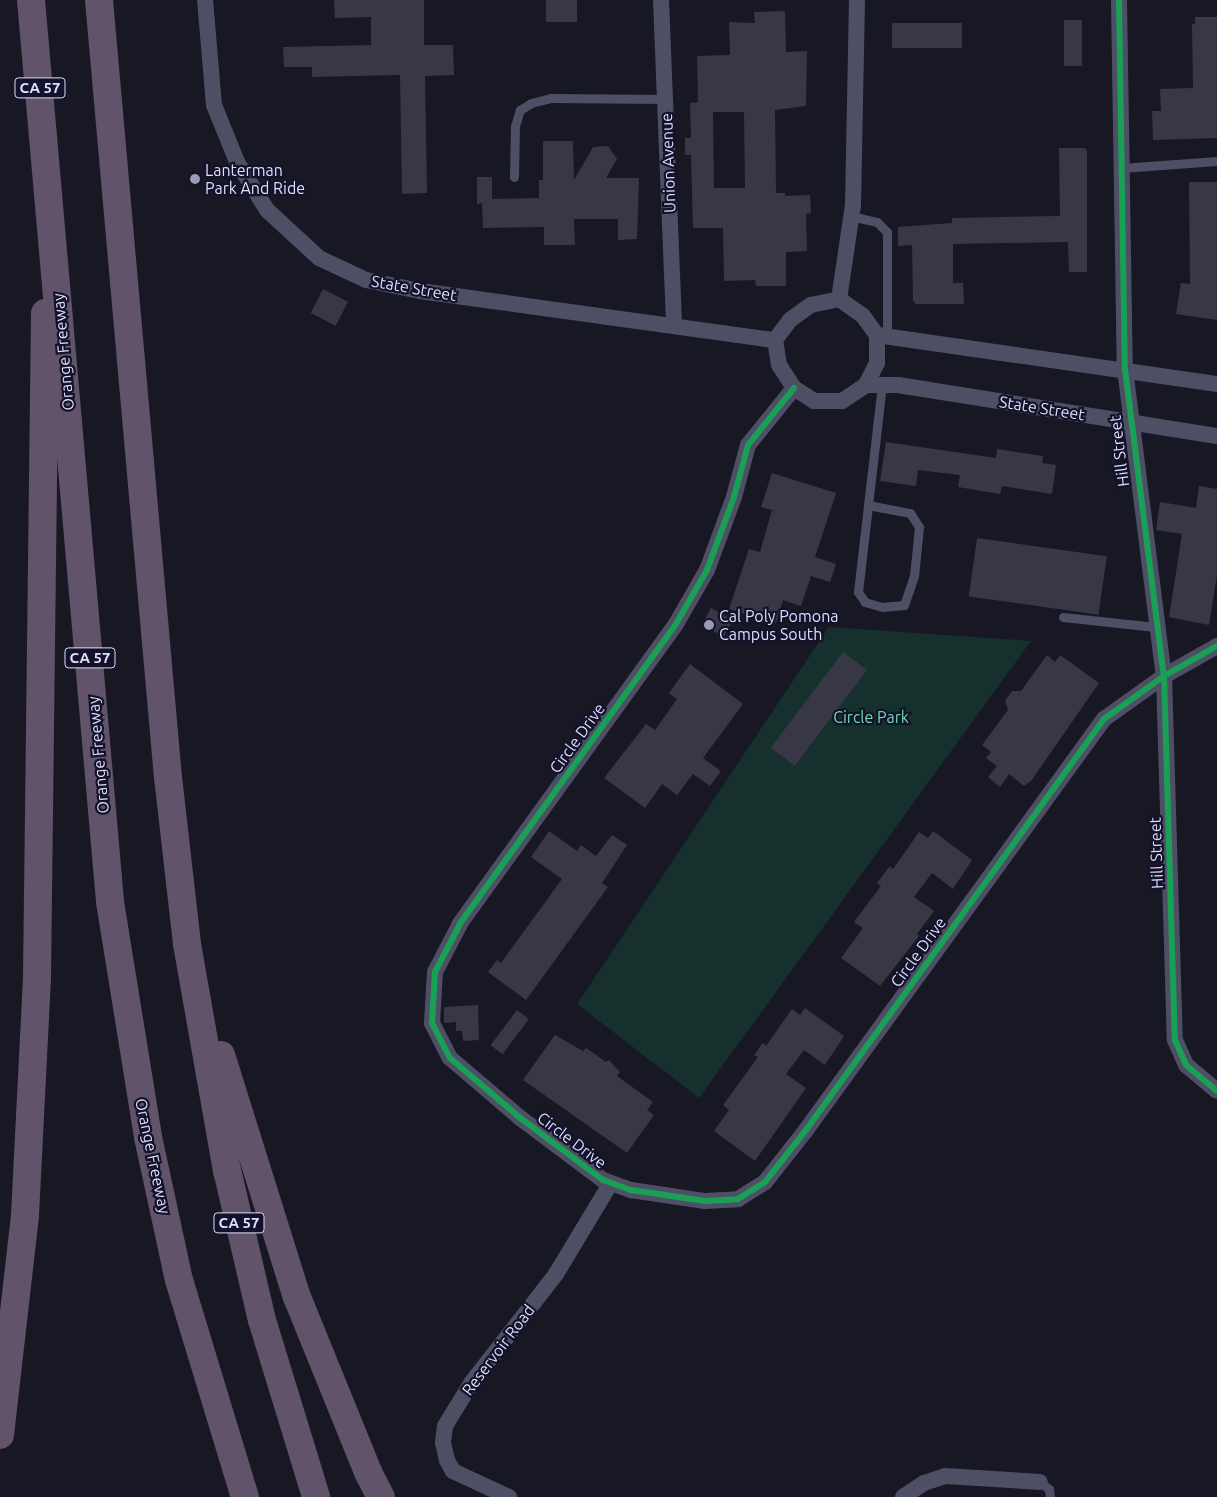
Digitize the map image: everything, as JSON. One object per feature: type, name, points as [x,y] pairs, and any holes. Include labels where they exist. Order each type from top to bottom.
[{"type":"highway","name":"Orange Freeway","points":[[31,0],[110,902],[130,1038],[179,1280],[246,1497]]},
{"type":"highway","name":"CA 57","points":[[99,0],[168,777],[187,944],[227,1170],[262,1320],[316,1497]]},
{"type":"highway","points":[[0,1435],[25,1215],[37,978],[47,176]]},
{"type":"highway","points":[[187,944],[297,1297],[368,1472],[381,1497]]},
{"type":"street","name":"State Street","points":[[205,0],[214,106],[237,162],[267,210],[318,258],[366,280],[420,291],[775,340]]},
{"type":"street","name":"Union Avenue","points":[[661,0],[674,326]]},
{"type":"street","points":[[839,299],[851,216],[857,0]]},
{"type":"street","name":"Hill Street","points":[[1119,0],[1124,369],[1155,628],[1164,676],[1175,1040],[1186,1065],[1217,1091]]},
{"type":"street","points":[[882,336],[874,385],[842,400],[814,401],[794,388],[779,365],[775,340],[790,320],[811,305],[839,299],[863,316],[882,336],[1124,369],[1217,384]]},
{"type":"street","name":"State Street","points":[[874,385],[1217,436]]},
{"type":"street","name":"Circle Drive","points":[[794,388],[748,445],[734,497],[707,570],[676,624],[460,924],[436,972],[432,1023],[450,1058],[519,1117],[603,1180],[630,1190],[705,1201],[738,1199],[765,1182],[806,1130],[1104,718],[1164,676],[1217,646]]},
{"type":"street","name":"Reservoir Road","points":[[509,1497],[454,1471],[447,1460],[442,1442],[445,1426],[472,1382],[556,1274],[611,1183]]},
{"type":"street","points":[[903,1497],[924,1483],[945,1476],[1040,1482]]},
{"type":"lane","points":[[514,177],[515,126],[520,110],[531,103],[551,98],[665,99]]},
{"type":"lane","points":[[1121,168],[1217,161]]},
{"type":"lane","points":[[851,216],[877,222],[887,232],[882,336]]},
{"type":"lane","points":[[868,505],[910,513],[919,527],[914,576],[904,604],[882,607],[865,602],[858,592],[868,505],[874,385]]},
{"type":"lane","points":[[1063,617],[1155,628]]},
{"type":"lane","points":[[1040,1482],[1048,1489],[1050,1497]]},
{"type":"green space","name":"Circle Park","points":[[829,627],[1031,641],[699,1098],[577,1004]]},
{"type":"building","points":[[334,0],[424,0],[424,45],[453,45],[454,75],[425,76],[427,193],[402,194],[400,75],[312,77],[312,67],[284,67],[283,47],[371,45],[371,17],[335,18]]},
{"type":"building","points":[[546,0],[577,0],[577,22],[546,22]]},
{"type":"building","points":[[785,11],[786,52],[807,51],[806,106],[775,110],[776,193],[785,193],[785,196],[810,195],[811,213],[806,214],[807,251],[786,252],[786,286],[756,286],[755,280],[724,281],[723,228],[693,228],[691,155],[685,155],[685,138],[691,138],[690,103],[698,102],[697,56],[730,55],[729,22],[755,23],[754,12]],"holes":[[[713,112],[744,112],[745,188],[714,188]]]},
{"type":"building","points":[[1195,17],[1217,17],[1217,138],[1153,140],[1152,111],[1161,111],[1160,89],[1193,88],[1192,24],[1195,24]]},
{"type":"building","points":[[1064,20],[1082,20],[1082,66],[1064,66]]},
{"type":"building","points":[[892,23],[962,23],[962,48],[892,48]]},
{"type":"building","points":[[543,141],[573,141],[574,180],[593,147],[608,146],[617,159],[606,178],[639,178],[637,239],[618,240],[618,219],[574,219],[575,245],[544,245],[544,227],[483,228],[482,203],[477,204],[477,177],[492,177],[492,199],[539,198],[539,180],[543,180]]},
{"type":"building","points":[[1059,148],[1085,148],[1087,151],[1087,272],[1069,272],[1068,242],[953,244],[953,283],[963,283],[964,304],[916,304],[913,301],[912,245],[898,246],[898,227],[952,223],[952,218],[1060,216]]},
{"type":"building","points":[[1189,182],[1217,182],[1217,320],[1176,314],[1181,283],[1190,284]]},
{"type":"building","points":[[323,289],[348,302],[336,326],[311,313]]},
{"type":"building","points":[[886,442],[996,458],[997,449],[1043,456],[1042,463],[1056,465],[1052,494],[1002,486],[1000,494],[958,487],[960,475],[918,470],[916,486],[880,481]]},
{"type":"building","points":[[772,473],[836,493],[815,557],[836,564],[830,582],[811,576],[801,606],[783,600],[776,623],[729,609],[749,549],[760,552],[772,510],[761,507]]},
{"type":"building","points":[[1199,486],[1217,489],[1217,575],[1209,625],[1169,617],[1182,534],[1156,530],[1160,502],[1196,508]]},
{"type":"building","points":[[977,538],[1107,556],[1099,615],[969,596]]},
{"type":"building","points":[[711,608],[733,620],[724,637],[702,625]]},
{"type":"building","points":[[843,652],[867,670],[795,766],[771,748]]},
{"type":"building","points":[[1047,655],[1055,662],[1060,655],[1099,683],[1031,781],[1024,786],[1009,774],[1000,787],[988,777],[997,766],[986,758],[991,752],[982,745],[1008,710],[1005,701],[1012,691],[1021,691]]},
{"type":"building","points":[[690,664],[743,704],[703,758],[721,771],[710,786],[693,774],[677,795],[662,784],[645,808],[604,778],[646,724],[655,730],[677,699],[669,693]]},
{"type":"building","points":[[549,831],[577,851],[581,845],[596,856],[612,835],[627,845],[602,883],[608,887],[526,1000],[488,972],[497,960],[501,963],[562,879],[531,857]]},
{"type":"building","points":[[933,831],[972,860],[953,889],[932,873],[914,897],[934,911],[917,934],[919,936],[880,986],[841,958],[863,928],[854,922],[881,886],[877,883],[890,866],[893,869],[919,832],[928,838]]},
{"type":"building","points":[[478,1005],[479,1040],[463,1041],[462,1031],[456,1031],[456,1022],[444,1023],[444,1007]]},
{"type":"building","points":[[805,1008],[844,1036],[825,1065],[804,1050],[786,1074],[806,1088],[755,1161],[714,1131],[729,1110],[723,1105],[758,1057],[754,1055],[763,1043],[766,1046],[792,1009],[800,1015]]},
{"type":"building","points":[[517,1010],[529,1019],[502,1054],[491,1045]]},
{"type":"building","points":[[555,1035],[583,1051],[586,1048],[606,1062],[609,1060],[620,1072],[617,1076],[653,1102],[647,1110],[654,1115],[627,1153],[523,1080]]},
{"type":"cycle path","points":[[1119,0],[1125,369],[1164,676],[1175,1040],[1186,1065],[1217,1091]]},
{"type":"cycle path","points":[[794,388],[748,445],[734,497],[707,570],[676,624],[460,924],[435,972],[432,1023],[450,1058],[519,1117],[603,1180],[631,1190],[705,1201],[738,1199],[765,1182],[806,1130],[1104,719],[1164,676],[1217,646]]},
{"type":"place","name":"Lanterman Park And Ride","points":[[195,179]]},
{"type":"place","name":"Cal Poly Pomona Campus South","points":[[709,625]]}]
